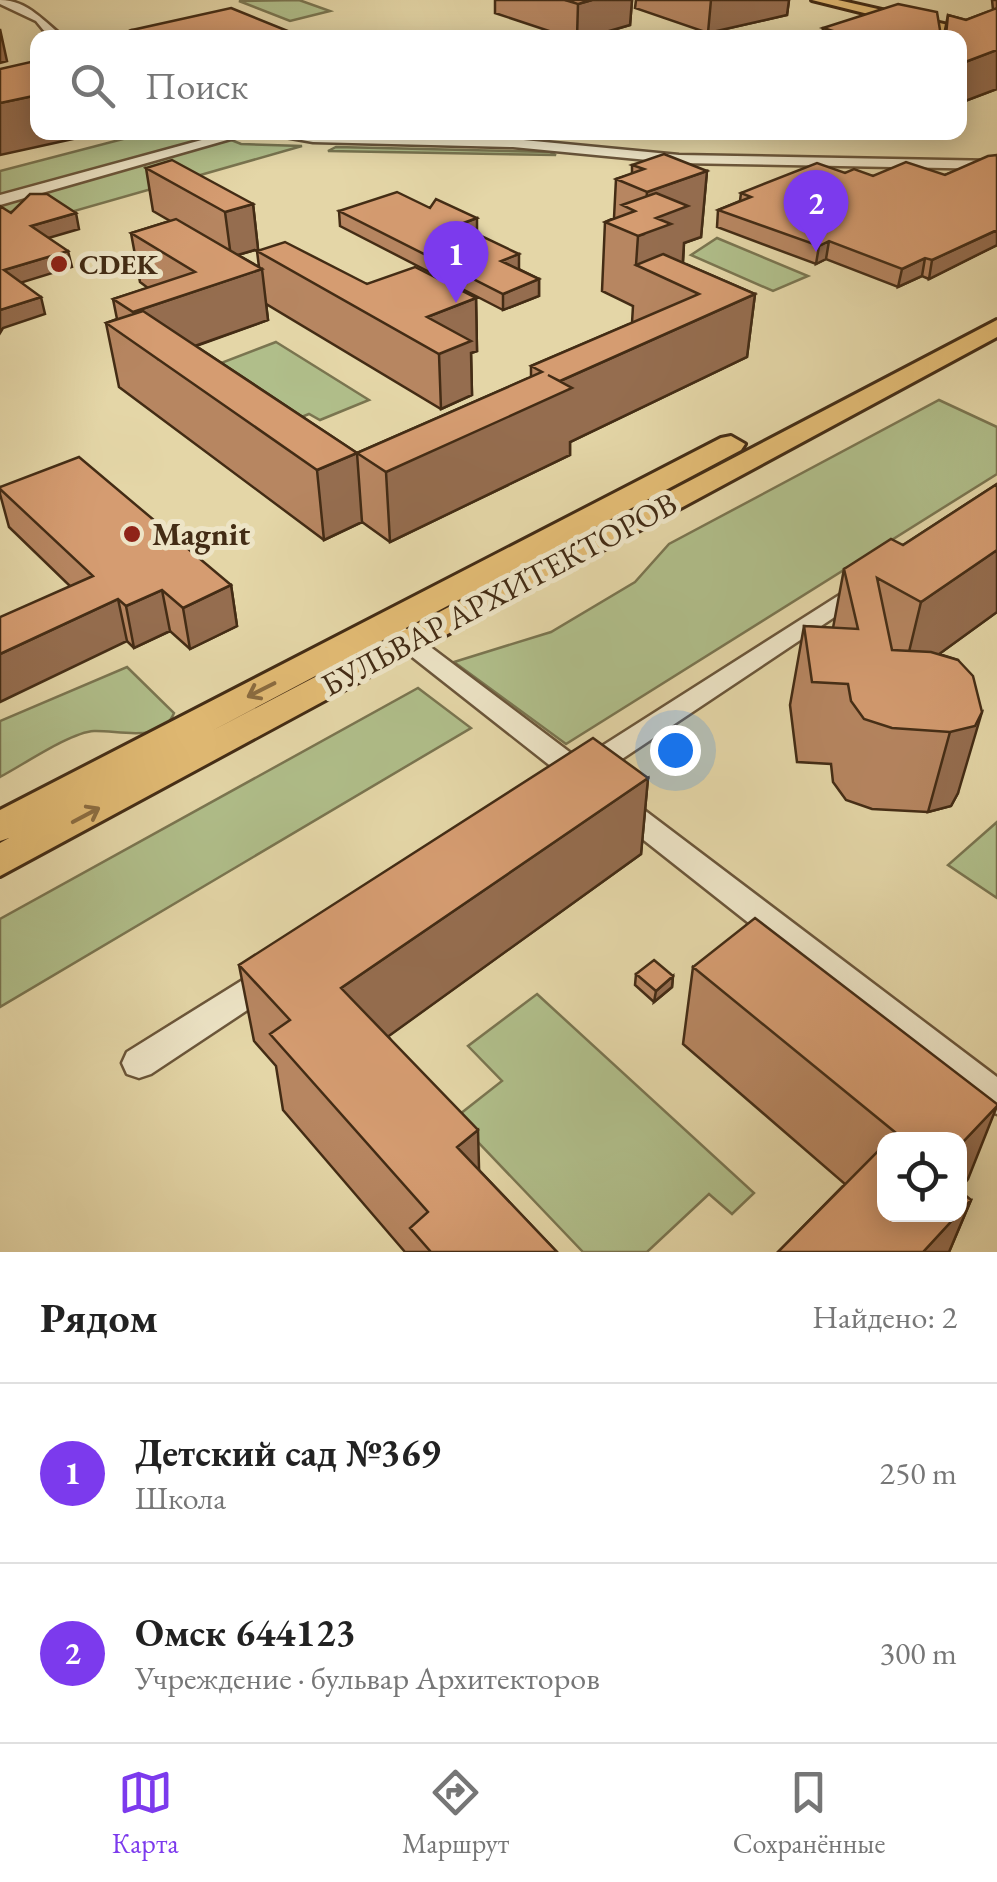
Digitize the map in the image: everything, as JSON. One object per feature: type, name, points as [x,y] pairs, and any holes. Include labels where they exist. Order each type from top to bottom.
[{"type":"main road","points":[[819,0],[956,30]]},
{"type":"main road","points":[[836,0],[960,30]]},
{"type":"main road","points":[[967,32],[997,39]]},
{"type":"main road","points":[[967,32],[997,39]]},
{"type":"main road","name":"БУЛЬВАР АРХИТЕКТОРОВ","points":[[0,861],[397,635],[997,304]]},
{"type":"main road","name":"БУЛЬВАР АРХИТЕКТОРОВ","points":[[0,827],[397,635],[997,327]]},
{"type":"street","points":[[0,0],[40,19],[46,30]]},
{"type":"street","points":[[0,200],[219,140]]},
{"type":"street","points":[[393,140],[513,143],[694,159],[997,165]]},
{"type":"street","points":[[546,795],[883,574]]},
{"type":"street","points":[[397,635],[997,1098]]},
{"type":"street","points":[[139,1063],[287,965]]},
{"type":"green space","points":[[299,0],[330,11],[290,21],[239,1]]},
{"type":"green space","points":[[119,140],[231,140],[241,144],[302,146],[64,214],[44,202],[0,215],[0,171]]},
{"type":"green space","points":[[336,147],[550,152],[556,155],[328,151]]},
{"type":"green space","points":[[717,238],[808,276],[773,291],[691,255]]},
{"type":"green space","points":[[276,342],[369,400],[320,420],[309,414],[272,429],[221,363]]},
{"type":"green space","points":[[939,400],[997,427],[997,474],[566,744],[454,662],[551,632],[635,582],[669,544]]},
{"type":"green space","points":[[127,667],[174,713],[168,723],[150,732],[84,733],[0,777],[0,721]]},
{"type":"green space","points":[[418,688],[471,728],[0,1007],[0,919]]},
{"type":"green space","points":[[997,822],[997,898],[948,865]]},
{"type":"green space","points":[[537,994],[754,1193],[732,1214],[709,1194],[647,1252],[583,1252],[455,1118],[502,1081],[468,1046]]},
{"type":"building","points":[[898,4],[937,12],[940,30],[830,30],[823,28]]},
{"type":"building","points":[[231,8],[285,30],[132,30]]},
{"type":"building","points":[[997,8],[997,50],[967,61],[967,30],[946,30],[948,15],[966,20]]},
{"type":"building","points":[[30,62],[30,97],[0,103],[0,69]]},
{"type":"building","points":[[664,154],[707,171],[647,192],[616,179],[644,169],[632,165]]},
{"type":"building","points":[[997,155],[997,230],[932,260],[925,258],[902,269],[829,241],[819,246],[718,210],[751,197],[741,193],[817,163],[845,173],[854,169],[873,176],[906,162],[945,175]]},
{"type":"building","points":[[172,160],[253,204],[225,212],[146,168]]},
{"type":"building","points":[[397,192],[430,208],[436,199],[477,218],[458,225],[519,254],[501,261],[539,279],[503,294],[339,211]]},
{"type":"building","points":[[656,193],[688,206],[656,218],[671,224],[638,236],[605,222],[635,211],[622,205]]},
{"type":"building","points":[[30,194],[47,194],[76,213],[31,226],[68,251],[4,270],[41,297],[0,310],[0,206],[11,213]]},
{"type":"building","points":[[176,219],[262,269],[133,312],[113,299],[195,272],[131,233]]},
{"type":"building","points":[[285,242],[367,284],[415,267],[476,298],[427,317],[471,341],[439,354],[257,251]]},
{"type":"building","points":[[663,254],[755,294],[560,381],[548,375],[572,388],[386,472],[357,453],[542,372],[531,366],[699,294],[636,265]]},
{"type":"building","points":[[143,311],[357,453],[317,470],[106,323]]},
{"type":"building","points":[[79,457],[231,585],[183,608],[162,590],[126,606],[118,599],[0,654],[0,617],[93,576],[0,487]]},
{"type":"building","points":[[997,484],[997,550],[921,602],[877,578],[892,650],[931,652],[958,660],[973,676],[982,712],[975,726],[950,732],[892,728],[864,719],[851,701],[848,684],[812,682],[804,626],[858,629],[844,569],[891,539],[903,545]]},
{"type":"building","points":[[593,738],[648,778],[341,988],[478,1130],[457,1147],[557,1252],[431,1252],[410,1228],[428,1212],[270,1034],[290,1020],[239,965]]},
{"type":"building","points":[[755,918],[997,1106],[967,1138],[967,1132],[895,1132],[693,967]]},
{"type":"building","points":[[654,960],[673,976],[656,991],[636,974]]},
{"type":"building","points":[[877,1152],[877,1222],[951,1222],[923,1252],[778,1252]]},
{"type":"place","name":"Омск 644123","points":[[816,252]]},
{"type":"place","name":"CDEK","points":[[59,264]]},
{"type":"place","name":"Детский сад №369","points":[[456,303]]},
{"type":"place","name":"Magnit","points":[[132,534]]}]
